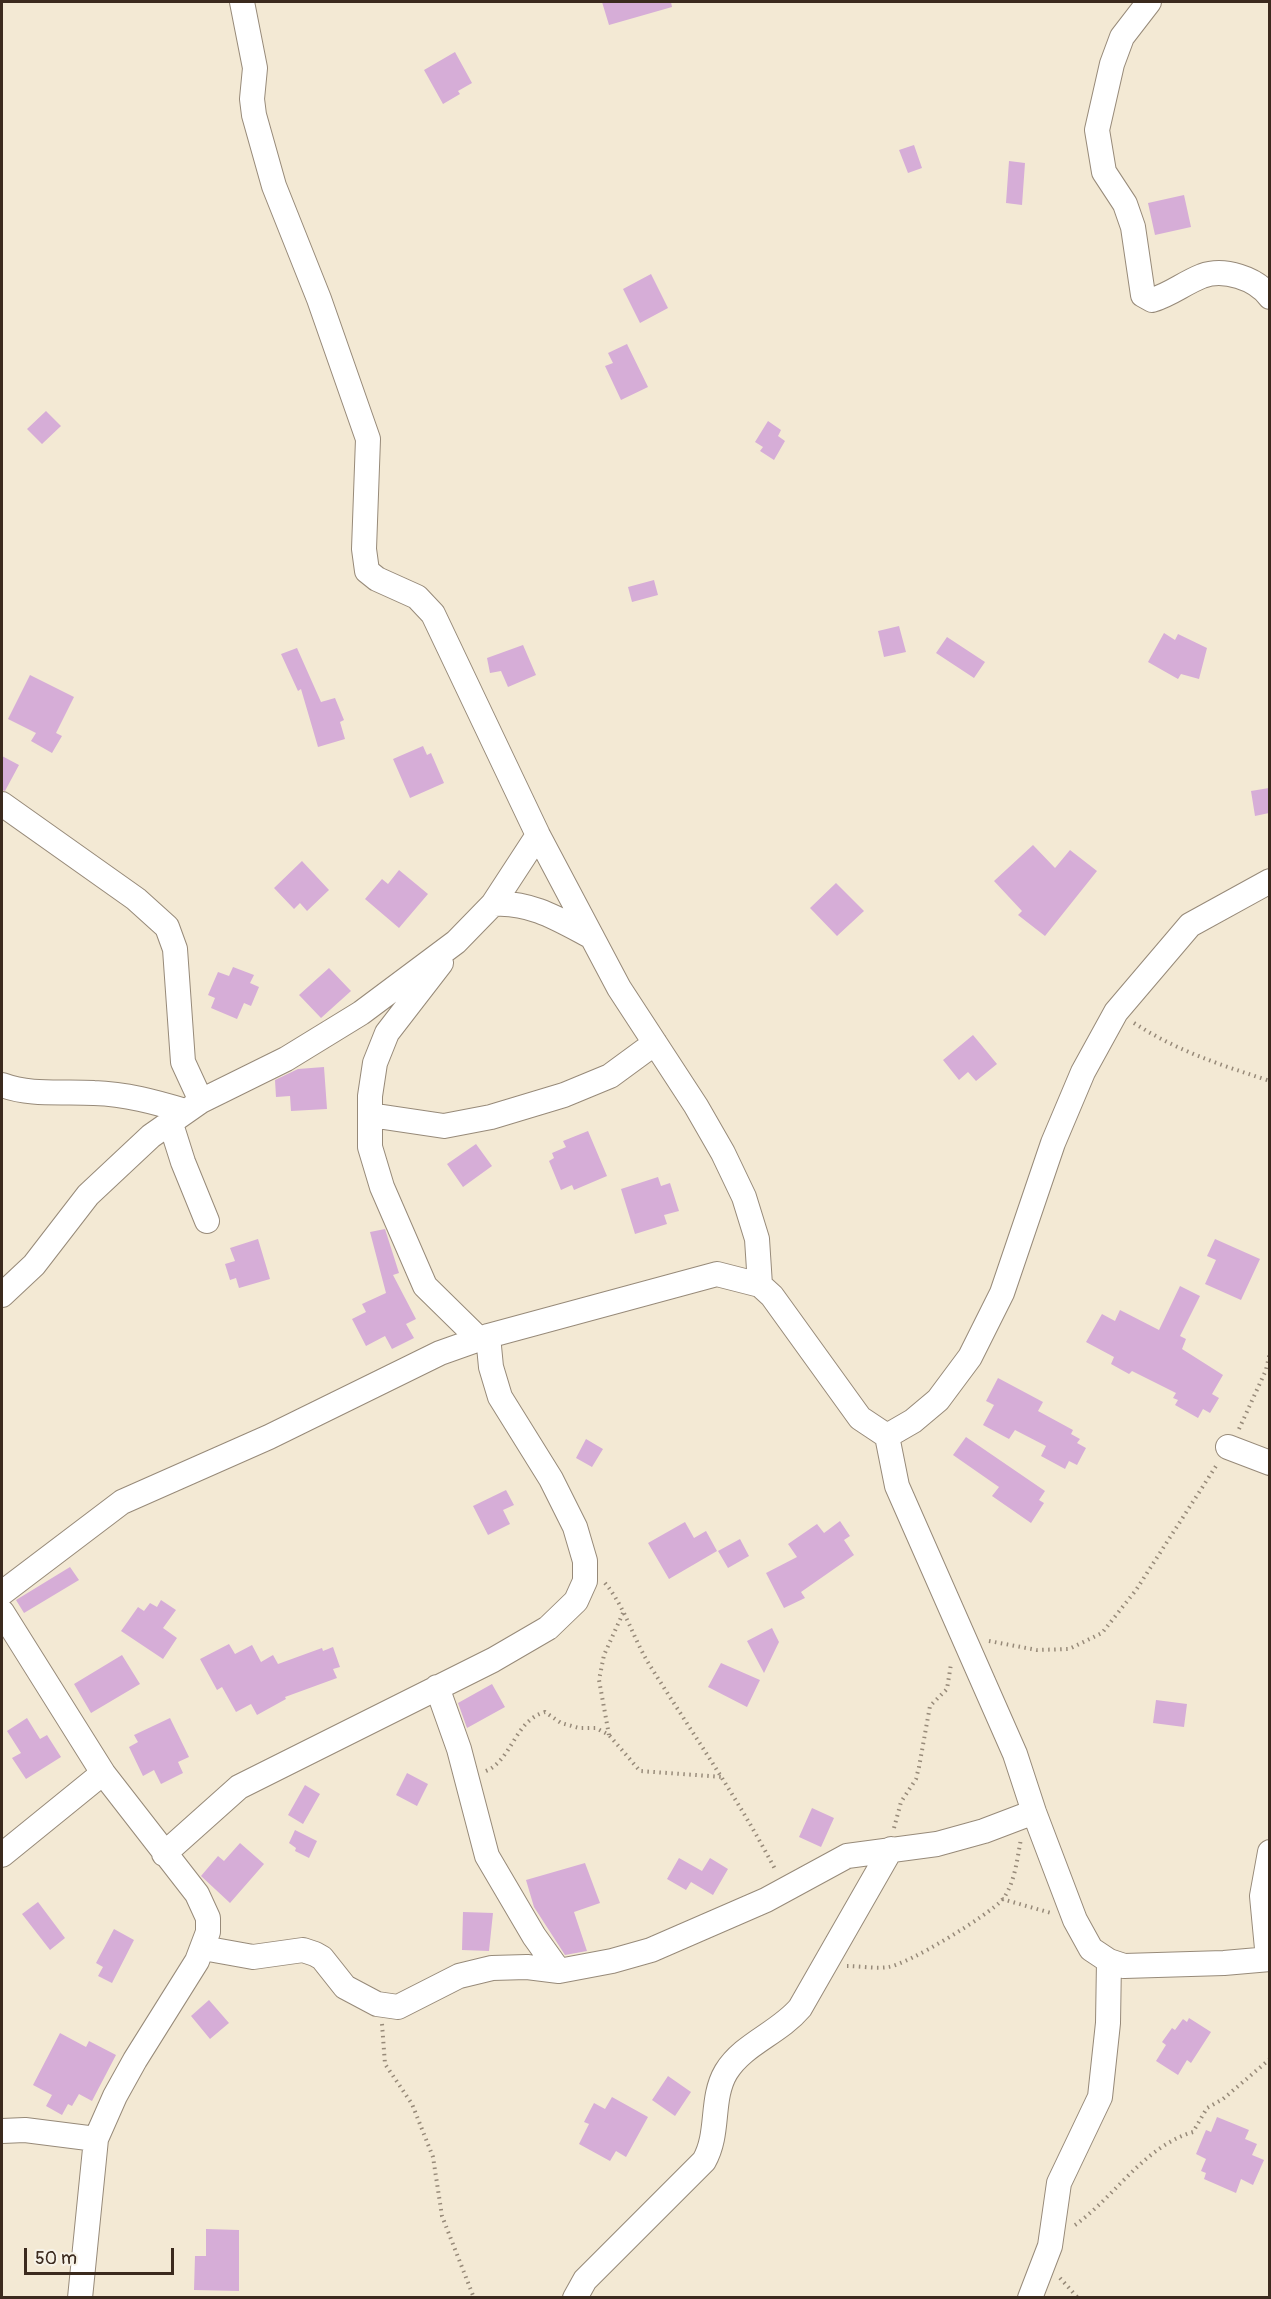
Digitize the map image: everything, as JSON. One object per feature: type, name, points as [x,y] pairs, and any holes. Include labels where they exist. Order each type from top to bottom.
[{"type":"street","points":[[242,2],[255,68],[252,99],[254,115],[274,186],[319,299],[368,439],[369,462],[364,549],[367,571],[377,579],[417,597],[434,614],[538,836],[619,988],[707,1125],[744,1197],[757,1239],[760,1285]]},
{"type":"street","points":[[1149,2],[1122,37],[1112,64],[1097,130],[1104,172],[1125,204],[1133,228],[1143,295],[1152,300],[1166,296],[1205,275],[1227,274],[1246,278],[1265,290],[1269,297]]},
{"type":"street","points":[[2,804],[136,899],[167,927],[175,949],[183,1062],[186,1111],[183,1162],[207,1221]]},
{"type":"street","points":[[164,1854],[239,1787],[333,1742],[548,1628],[576,1601],[585,1581],[585,1561],[575,1527],[551,1479],[500,1397],[483,1337],[425,1286],[382,1187],[370,1147],[370,1096],[375,1063],[387,1033],[456,942],[493,904],[538,836]]},
{"type":"street","points":[[886,1436],[914,1421],[938,1400],[970,1357],[1002,1293],[1057,1132],[1083,1072],[1116,1011],[1190,925],[1269,881]]},
{"type":"street","points":[[493,904],[511,903],[532,907],[592,937]]},
{"type":"street","points":[[2,1295],[34,1265],[88,1195],[186,1111],[286,1059],[361,1013],[456,942]]},
{"type":"street","points":[[370,1114],[444,1126],[491,1117],[564,1095],[610,1076],[655,1044]]},
{"type":"street","points":[[2,1085],[24,1092],[98,1093],[136,1098],[186,1111]]},
{"type":"street","points":[[2,1593],[122,1502],[269,1437],[440,1353],[483,1337],[717,1274],[760,1285],[772,1296],[860,1418],[886,1436],[897,1486],[1015,1754],[1030,1814],[1075,1920],[1091,1949],[1124,1966],[1224,1963],[1269,1959],[1262,1896],[1269,1852]]},
{"type":"street","points":[[1228,1447],[1269,1463]]},
{"type":"street","points":[[2,1612],[103,1773],[197,1894],[208,1918],[208,1932],[203,1948],[115,2096],[96,2139],[80,2298]]},
{"type":"street","points":[[437,1687],[466,1773],[488,1856],[534,1936],[559,1971]]},
{"type":"street","points":[[2,1855],[103,1773]]},
{"type":"street","points":[[203,1948],[254,1957],[303,1950],[322,1958],[345,1987],[382,2005],[398,2007],[459,1976],[492,1968],[527,1967],[559,1971],[612,1961],[651,1950],[766,1900],[847,1856],[937,1844],[984,1832],[1030,1814]]},
{"type":"street","points":[[575,2298],[585,2280],[704,2161],[713,2139],[717,2096],[727,2070],[764,2037],[788,2022],[800,2008],[891,1850]]},
{"type":"street","points":[[1030,2298],[1050,2246],[1059,2183],[1100,2097],[1108,2023],[1109,1960]]},
{"type":"street","points":[[2,2131],[25,2130],[96,2139]]},
{"type":"path","points":[[1116,1011],[1165,1043],[1203,1060],[1269,1081]]},
{"type":"path","points":[[891,1850],[897,1811],[919,1767],[930,1706],[946,1689],[959,1630],[1037,1650],[1069,1649],[1102,1632],[1136,1590],[1228,1447],[1254,1397],[1269,1352]]},
{"type":"path","points":[[585,1561],[608,1587],[648,1662],[724,1777],[785,1889]]},
{"type":"path","points":[[609,1735],[599,1680],[604,1655],[623,1612]]},
{"type":"path","points":[[466,1773],[489,1770],[497,1764],[523,1726],[535,1714],[544,1712],[561,1723],[579,1728],[596,1728],[609,1735],[640,1771],[724,1777]]},
{"type":"path","points":[[825,1965],[890,1967],[936,1945],[1002,1899],[1014,1872],[1030,1814]]},
{"type":"path","points":[[1002,1899],[1075,1920]]},
{"type":"path","points":[[382,2005],[385,2064],[412,2104],[429,2146],[437,2175],[442,2216],[474,2298]]},
{"type":"path","points":[[1050,2246],[1109,2199],[1130,2174],[1160,2148],[1177,2137],[1193,2132],[1207,2108],[1223,2099],[1269,2059]]},
{"type":"building","points":[[602,2],[671,2],[672,7],[609,25]]},
{"type":"building","points":[[455,52],[472,83],[458,91],[460,94],[443,104],[424,70]]},
{"type":"building","points":[[914,145],[922,168],[908,173],[899,150]]},
{"type":"building","points":[[1009,161],[1025,163],[1022,205],[1006,203]]},
{"type":"building","points":[[1184,195],[1191,227],[1155,235],[1148,203]]},
{"type":"building","points":[[651,274],[668,308],[640,323],[623,289]]},
{"type":"building","points":[[627,344],[648,387],[621,400],[605,366],[613,363],[608,353]]},
{"type":"building","points":[[46,411],[61,426],[42,444],[27,429]]},
{"type":"building","points":[[768,421],[781,430],[778,436],[785,441],[774,460],[760,451],[763,447],[755,442]]},
{"type":"building","points":[[654,580],[658,595],[632,602],[628,587]]},
{"type":"building","points":[[899,626],[906,652],[884,657],[878,631]]},
{"type":"building","points":[[1164,633],[1175,640],[1178,634],[1207,648],[1199,679],[1181,674],[1178,679],[1148,662]]},
{"type":"building","points":[[947,637],[985,662],[974,678],[936,653]]},
{"type":"building","points":[[523,645],[536,675],[508,687],[501,671],[490,673],[487,658]]},
{"type":"building","points":[[297,648],[321,702],[335,698],[344,720],[340,722],[345,739],[318,747],[301,689],[298,691],[281,654]]},
{"type":"building","points":[[30,675],[74,697],[56,733],[62,736],[52,753],[31,741],[36,733],[8,719]]},
{"type":"building","points":[[423,746],[427,755],[431,753],[444,783],[410,798],[393,759]]},
{"type":"building","points":[[2,756],[19,765],[5,791],[2,790]]},
{"type":"building","points":[[1269,788],[1269,813],[1255,816],[1251,791]]},
{"type":"building","points":[[1033,845],[1055,868],[1070,850],[1097,871],[1045,936],[1018,915],[1022,911],[994,881]]},
{"type":"building","points":[[302,861],[329,890],[307,911],[300,903],[294,909],[274,888]]},
{"type":"building","points":[[399,870],[428,894],[399,928],[365,899],[382,879],[388,884]]},
{"type":"building","points":[[836,883],[864,911],[837,936],[810,908]]},
{"type":"building","points":[[233,967],[254,975],[250,983],[259,987],[251,1006],[244,1003],[237,1019],[211,1008],[215,998],[208,995],[218,972],[229,976]]},
{"type":"building","points":[[329,968],[351,991],[321,1018],[299,995]]},
{"type":"building","points":[[973,1035],[997,1064],[976,1081],[968,1072],[959,1080],[943,1060]]},
{"type":"building","points":[[324,1067],[327,1109],[291,1111],[290,1096],[276,1097],[275,1080],[298,1069]]},
{"type":"building","points":[[588,1131],[607,1176],[574,1190],[572,1185],[561,1190],[549,1161],[554,1158],[552,1153],[566,1147],[563,1141]]},
{"type":"building","points":[[476,1144],[492,1166],[463,1187],[447,1164]]},
{"type":"building","points":[[658,1177],[661,1186],[670,1183],[679,1211],[664,1215],[667,1224],[635,1234],[621,1189]]},
{"type":"building","points":[[385,1229],[399,1273],[393,1275],[416,1319],[406,1324],[414,1338],[392,1349],[385,1336],[366,1346],[352,1319],[366,1312],[362,1304],[386,1293],[370,1232]]},
{"type":"building","points":[[258,1239],[270,1279],[239,1288],[236,1278],[230,1280],[225,1264],[235,1261],[230,1248]]},
{"type":"building","points":[[1215,1239],[1260,1259],[1241,1300],[1205,1284],[1216,1260],[1207,1256]]},
{"type":"building","points":[[1180,1286],[1200,1296],[1180,1336],[1186,1339],[1182,1349],[1223,1375],[1212,1394],[1219,1398],[1210,1413],[1203,1409],[1198,1418],[1175,1405],[1178,1400],[1173,1398],[1176,1393],[1132,1371],[1129,1374],[1111,1364],[1114,1357],[1086,1342],[1102,1314],[1115,1321],[1120,1310],[1159,1330]]},
{"type":"building","points":[[998,1378],[1043,1402],[1038,1411],[1073,1430],[1071,1434],[1080,1439],[1077,1443],[1086,1448],[1077,1465],[1069,1461],[1065,1469],[1041,1456],[1046,1446],[1015,1430],[1009,1439],[983,1425],[994,1405],[986,1401]]},
{"type":"building","points":[[966,1437],[1045,1491],[1039,1500],[1044,1503],[1031,1523],[992,1496],[999,1487],[953,1455]]},
{"type":"building","points":[[586,1439],[603,1449],[592,1467],[576,1458]]},
{"type":"building","points":[[506,1490],[514,1505],[503,1510],[510,1524],[488,1535],[473,1506]]},
{"type":"building","points":[[840,1521],[850,1536],[844,1540],[854,1555],[801,1592],[805,1598],[784,1608],[766,1573],[797,1557],[788,1544],[817,1524],[824,1533]]},
{"type":"building","points":[[685,1522],[694,1538],[706,1531],[717,1551],[669,1579],[648,1543]]},
{"type":"building","points":[[740,1539],[749,1556],[728,1568],[718,1551]]},
{"type":"building","points":[[70,1567],[79,1580],[24,1613],[16,1600]]},
{"type":"building","points":[[161,1600],[176,1610],[163,1628],[177,1638],[163,1659],[121,1631],[138,1607],[144,1611],[150,1603],[157,1607]]},
{"type":"building","points":[[772,1628],[779,1642],[764,1673],[747,1641]]},
{"type":"building","points":[[229,1644],[235,1654],[252,1645],[261,1662],[273,1655],[278,1664],[322,1648],[323,1651],[333,1647],[340,1667],[333,1669],[337,1678],[285,1697],[286,1699],[257,1715],[251,1704],[236,1712],[222,1687],[217,1690],[200,1659]]},
{"type":"building","points":[[122,1655],[140,1684],[91,1713],[74,1684]]},
{"type":"building","points":[[721,1663],[760,1680],[747,1707],[708,1687]]},
{"type":"building","points":[[492,1684],[505,1707],[467,1728],[458,1703]]},
{"type":"building","points":[[1156,1700],[1187,1704],[1184,1727],[1153,1723]]},
{"type":"building","points":[[27,1718],[40,1739],[47,1735],[61,1757],[26,1779],[12,1758],[21,1753],[7,1731]]},
{"type":"building","points":[[170,1718],[189,1757],[178,1762],[183,1773],[161,1784],[154,1770],[143,1776],[129,1747],[138,1742],[134,1735]]},
{"type":"building","points":[[407,1773],[428,1784],[417,1806],[396,1795]]},
{"type":"building","points":[[305,1785],[320,1794],[303,1824],[288,1815]]},
{"type":"building","points":[[812,1808],[834,1818],[821,1847],[799,1837]]},
{"type":"building","points":[[295,1830],[317,1841],[309,1858],[295,1851],[296,1848],[289,1843]]},
{"type":"building","points":[[240,1843],[264,1864],[230,1903],[201,1876],[218,1856],[224,1861]]},
{"type":"building","points":[[679,1858],[702,1871],[710,1858],[728,1869],[713,1895],[691,1882],[686,1890],[667,1879]]},
{"type":"building","points":[[585,1863],[600,1903],[574,1912],[587,1951],[565,1955],[534,1907],[526,1880]]},
{"type":"building","points":[[38,1902],[65,1938],[50,1950],[22,1914]]},
{"type":"building","points":[[463,1912],[493,1913],[489,1951],[462,1950]]},
{"type":"building","points":[[114,1929],[134,1940],[112,1983],[98,1976],[103,1967],[96,1963]]},
{"type":"building","points":[[209,2000],[229,2023],[210,2039],[191,2016]]},
{"type":"building","points":[[1189,2018],[1211,2032],[1191,2063],[1187,2060],[1178,2075],[1156,2061],[1166,2045],[1162,2042],[1172,2028],[1175,2030],[1183,2019],[1187,2022]]},
{"type":"building","points":[[60,2033],[86,2047],[89,2041],[116,2055],[92,2101],[79,2094],[72,2106],[68,2104],[62,2115],[46,2106],[52,2095],[33,2085]]},
{"type":"building","points":[[668,2076],[691,2092],[675,2116],[652,2100]]},
{"type":"building","points":[[612,2097],[648,2117],[626,2157],[616,2151],[610,2161],[579,2144],[589,2124],[584,2122],[594,2103],[605,2109]]},
{"type":"building","points":[[1217,2117],[1249,2130],[1245,2139],[1257,2144],[1252,2155],[1264,2160],[1253,2185],[1241,2179],[1236,2193],[1204,2179],[1206,2173],[1201,2171],[1206,2159],[1196,2154],[1206,2130],[1211,2132]]},
{"type":"building","points":[[206,2229],[239,2230],[239,2291],[194,2290],[195,2256],[206,2256]]}]
